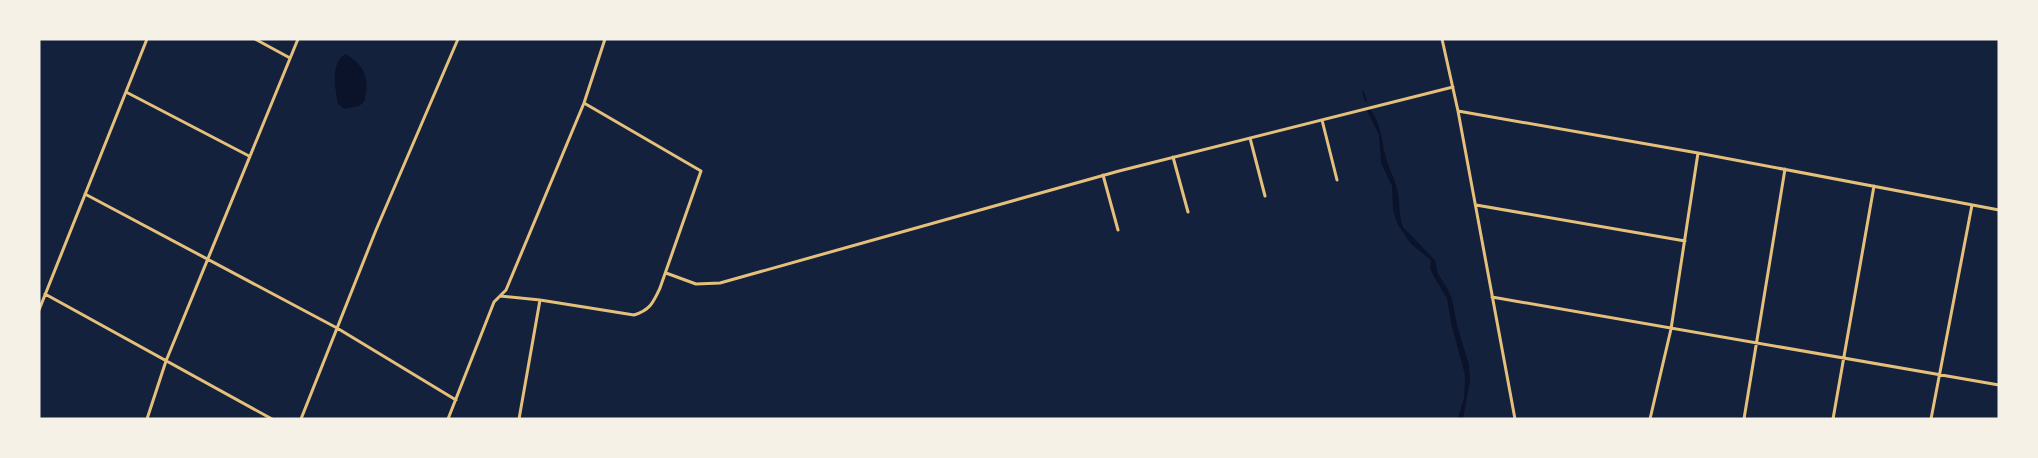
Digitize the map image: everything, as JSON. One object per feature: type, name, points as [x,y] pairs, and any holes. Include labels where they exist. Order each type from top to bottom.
[{"type":"street","points":[[39,310],[147,39]]},
{"type":"street","points":[[255,39],[290,58]]},
{"type":"street","points":[[147,419],[166,361],[298,39]]},
{"type":"street","points":[[301,419],[376,230],[458,39]]},
{"type":"street","points":[[448,419],[494,302],[506,290],[584,103],[605,39]]},
{"type":"street","points":[[1442,39],[1458,111],[1515,419]]},
{"type":"street","points":[[666,273],[696,284],[720,283],[1103,175],[1453,87]]},
{"type":"street","points":[[126,92],[250,156]]},
{"type":"street","points":[[500,296],[634,315],[646,311],[655,299],[701,171],[584,103]]},
{"type":"street","points":[[1458,111],[1698,153],[1999,210]]},
{"type":"street","points":[[1322,120],[1337,180]]},
{"type":"street","points":[[1250,138],[1264,196]]},
{"type":"street","points":[[1650,419],[1671,329],[1698,153]]},
{"type":"street","points":[[1173,157],[1188,212]]},
{"type":"street","points":[[1744,419],[1785,170]]},
{"type":"street","points":[[1103,175],[1118,230]]},
{"type":"street","points":[[1833,419],[1874,186]]},
{"type":"street","points":[[85,194],[337,328],[456,400]]},
{"type":"street","points":[[1476,205],[1685,241]]},
{"type":"street","points":[[1931,419],[1972,205]]},
{"type":"street","points":[[45,294],[272,419]]},
{"type":"street","points":[[1491,297],[1999,386]]},
{"type":"street","points":[[519,419],[540,300]]},
{"type":"water","points":[[346,54],[362,69],[367,87],[364,102],[359,106],[344,109],[338,104],[335,76],[338,63]]},
{"type":"water","points":[[1370,109],[1379,125],[1386,159],[1397,189],[1403,227],[1435,260],[1438,274],[1452,299],[1469,365],[1470,381],[1463,419],[1458,419],[1458,417],[1464,399],[1465,375],[1447,298],[1430,268],[1431,260],[1411,244],[1398,225],[1393,211],[1392,186],[1381,163],[1379,135],[1367,111]]},
{"type":"waterway","points":[[1363,92],[1366,101]]}]
